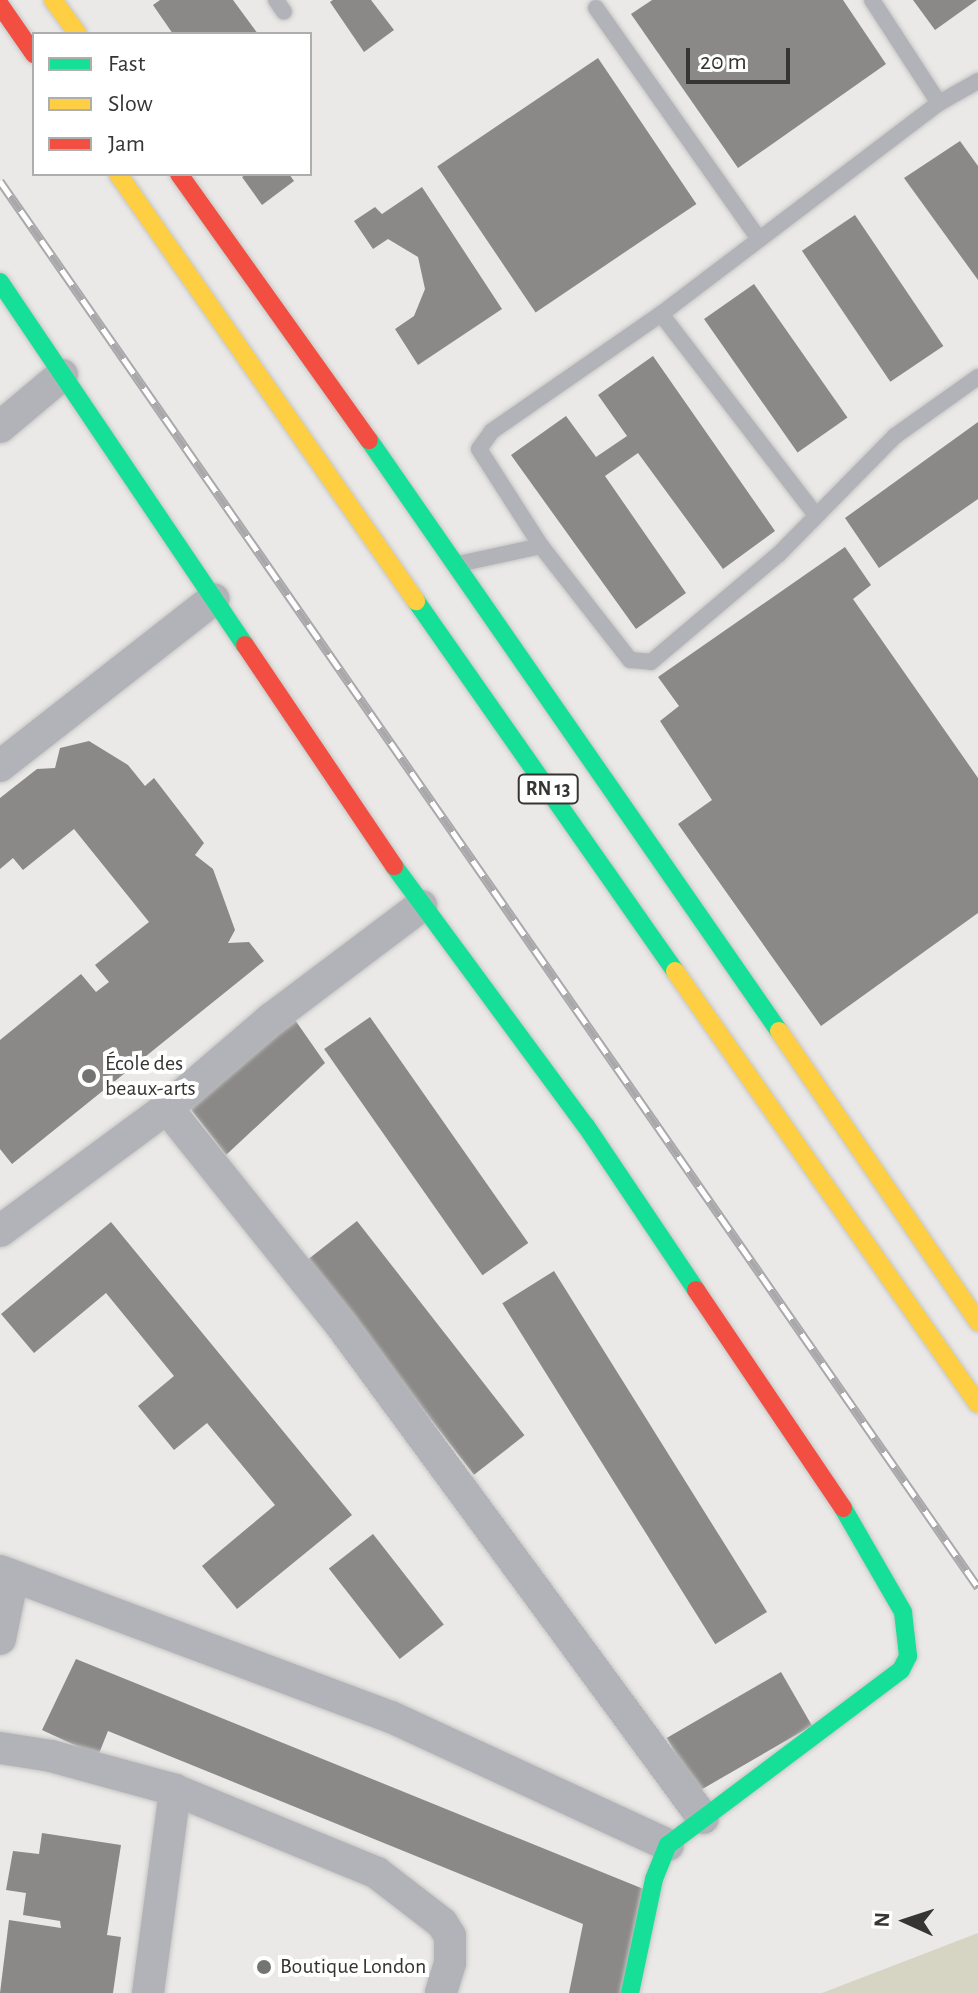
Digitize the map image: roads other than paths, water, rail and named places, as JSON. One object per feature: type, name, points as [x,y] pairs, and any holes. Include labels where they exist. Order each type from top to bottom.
[{"type":"main road","points":[[53,0],[77,32]]},
{"type":"main road","points":[[0,5],[32,51]]},
{"type":"main road","name":"RN 13","points":[[119,176],[978,1404]]},
{"type":"main road","name":"RN 13","points":[[180,176],[458,564],[978,1322]]},
{"type":"main road","points":[[3,293],[62,375],[421,906],[586,1126],[868,1545],[903,1612],[908,1656],[901,1670],[668,1845],[654,1879],[630,1993]]},
{"type":"street","points":[[0,427],[62,375]]},
{"type":"street","points":[[0,766],[214,599]]},
{"type":"street","points":[[0,1231],[167,1108],[271,1019],[421,906]]},
{"type":"street","points":[[167,1108],[350,1337],[703,1818]]},
{"type":"street","points":[[0,1639],[6,1574],[391,1717],[668,1845]]},
{"type":"street","points":[[0,1748],[51,1756],[175,1790],[377,1873],[442,1923],[450,1936],[450,1963],[441,1993]]},
{"type":"street","points":[[148,1993],[175,1790]]},
{"type":"lane","points":[[872,0],[939,103]]},
{"type":"lane","points":[[596,8],[759,239]]},
{"type":"lane","points":[[978,81],[939,103],[661,314],[492,431],[479,449],[541,546],[630,660],[639,665],[651,662],[756,574],[895,436],[978,377]]},
{"type":"lane","points":[[661,314],[816,515]]},
{"type":"lane","points":[[458,564],[541,546]]},
{"type":"railway","points":[[0,181],[978,1587]]},
{"type":"place","name":"École des beaux-arts","points":[[89,1076]]},
{"type":"place","name":"Boutique London","points":[[264,1967]]}]
